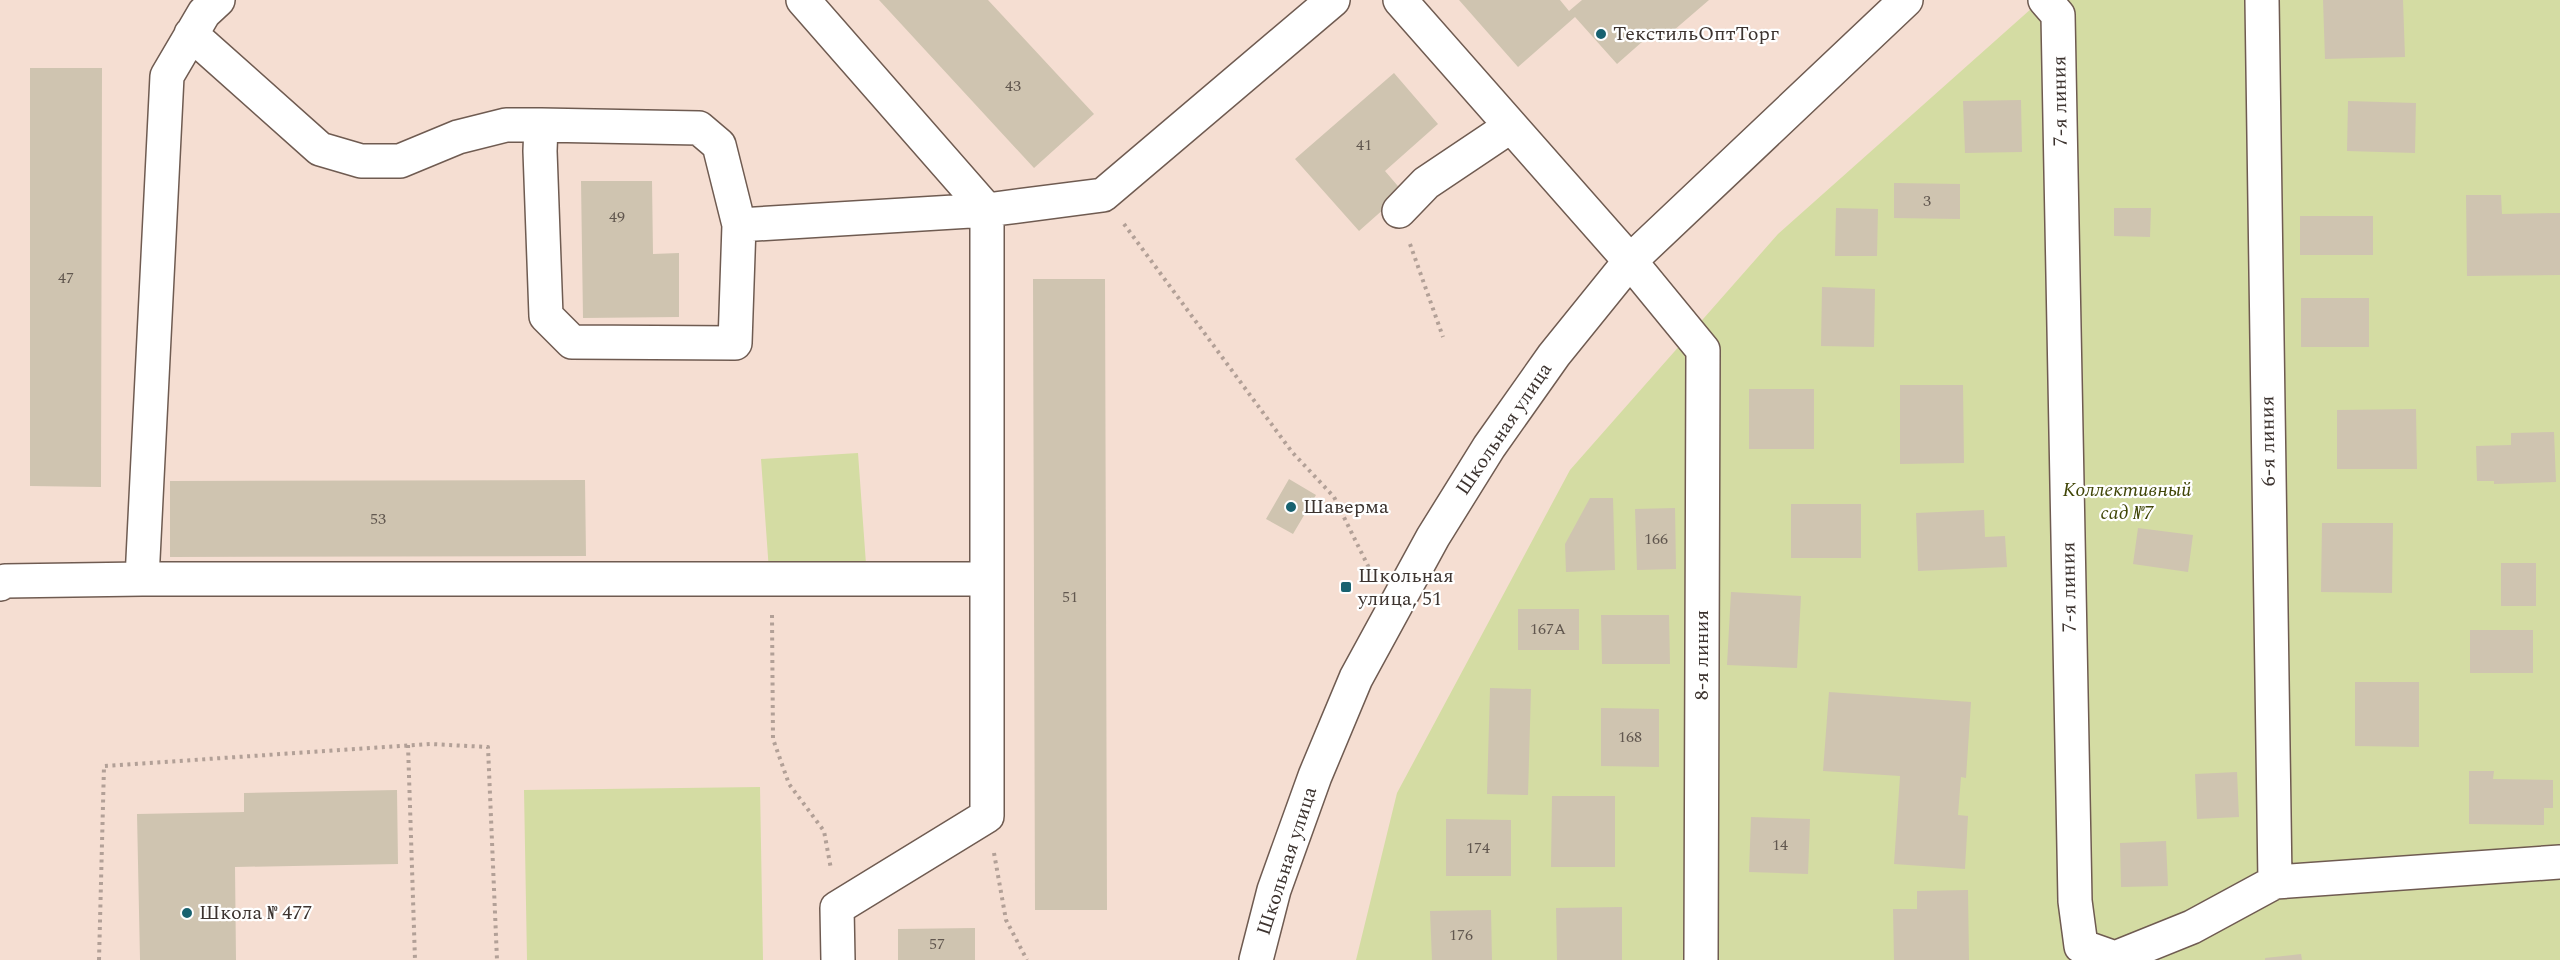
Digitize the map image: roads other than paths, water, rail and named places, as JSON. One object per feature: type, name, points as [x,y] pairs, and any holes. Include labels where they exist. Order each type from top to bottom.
[{"type":"street","points":[[142,579],[167,76],[204,13],[218,0]]},
{"type":"street","points":[[803,0],[987,210],[987,816],[837,908],[838,960]]},
{"type":"street","points":[[739,225],[987,210],[1103,195],[1333,0]]},
{"type":"street","points":[[1400,0],[1630,261]]},
{"type":"street","name":"Школьная улица","points":[[1256,960],[1274,890],[1315,776],[1356,678],[1433,537],[1489,447],[1554,355],[1630,261],[1906,0]]},
{"type":"street","name":"6-я линия","points":[[2262,0],[2275,882]]},
{"type":"street","name":"7-я линия","points":[[2052,8],[2075,901],[2081,946],[2114,959],[2192,927],[2275,882]]},
{"type":"street","points":[[191,34],[320,149],[361,161],[400,161],[458,138],[506,125],[542,125],[699,128],[719,145],[739,225],[735,343],[572,342],[546,316],[540,151],[542,125]]},
{"type":"street","points":[[1399,211],[1425,183],[1511,126]]},
{"type":"street","name":"8-я линия","points":[[1630,261],[1703,350],[1701,960]]},
{"type":"street","points":[[0,584],[5,581],[142,579],[987,579]]},
{"type":"street","points":[[2275,882],[2560,862]]},
{"type":"place","name":"ТекстильОптТорг","points":[[1601,34]]},
{"type":"place","name":"Шаверма","points":[[1291,507]]},
{"type":"place","name":"Школьная улица, 51","points":[[1346,587]]},
{"type":"place","name":"Школа № 477","points":[[187,913]]},
{"type":"park label","name":"Коллективный сад №7","points":[[2127,502]]}]
